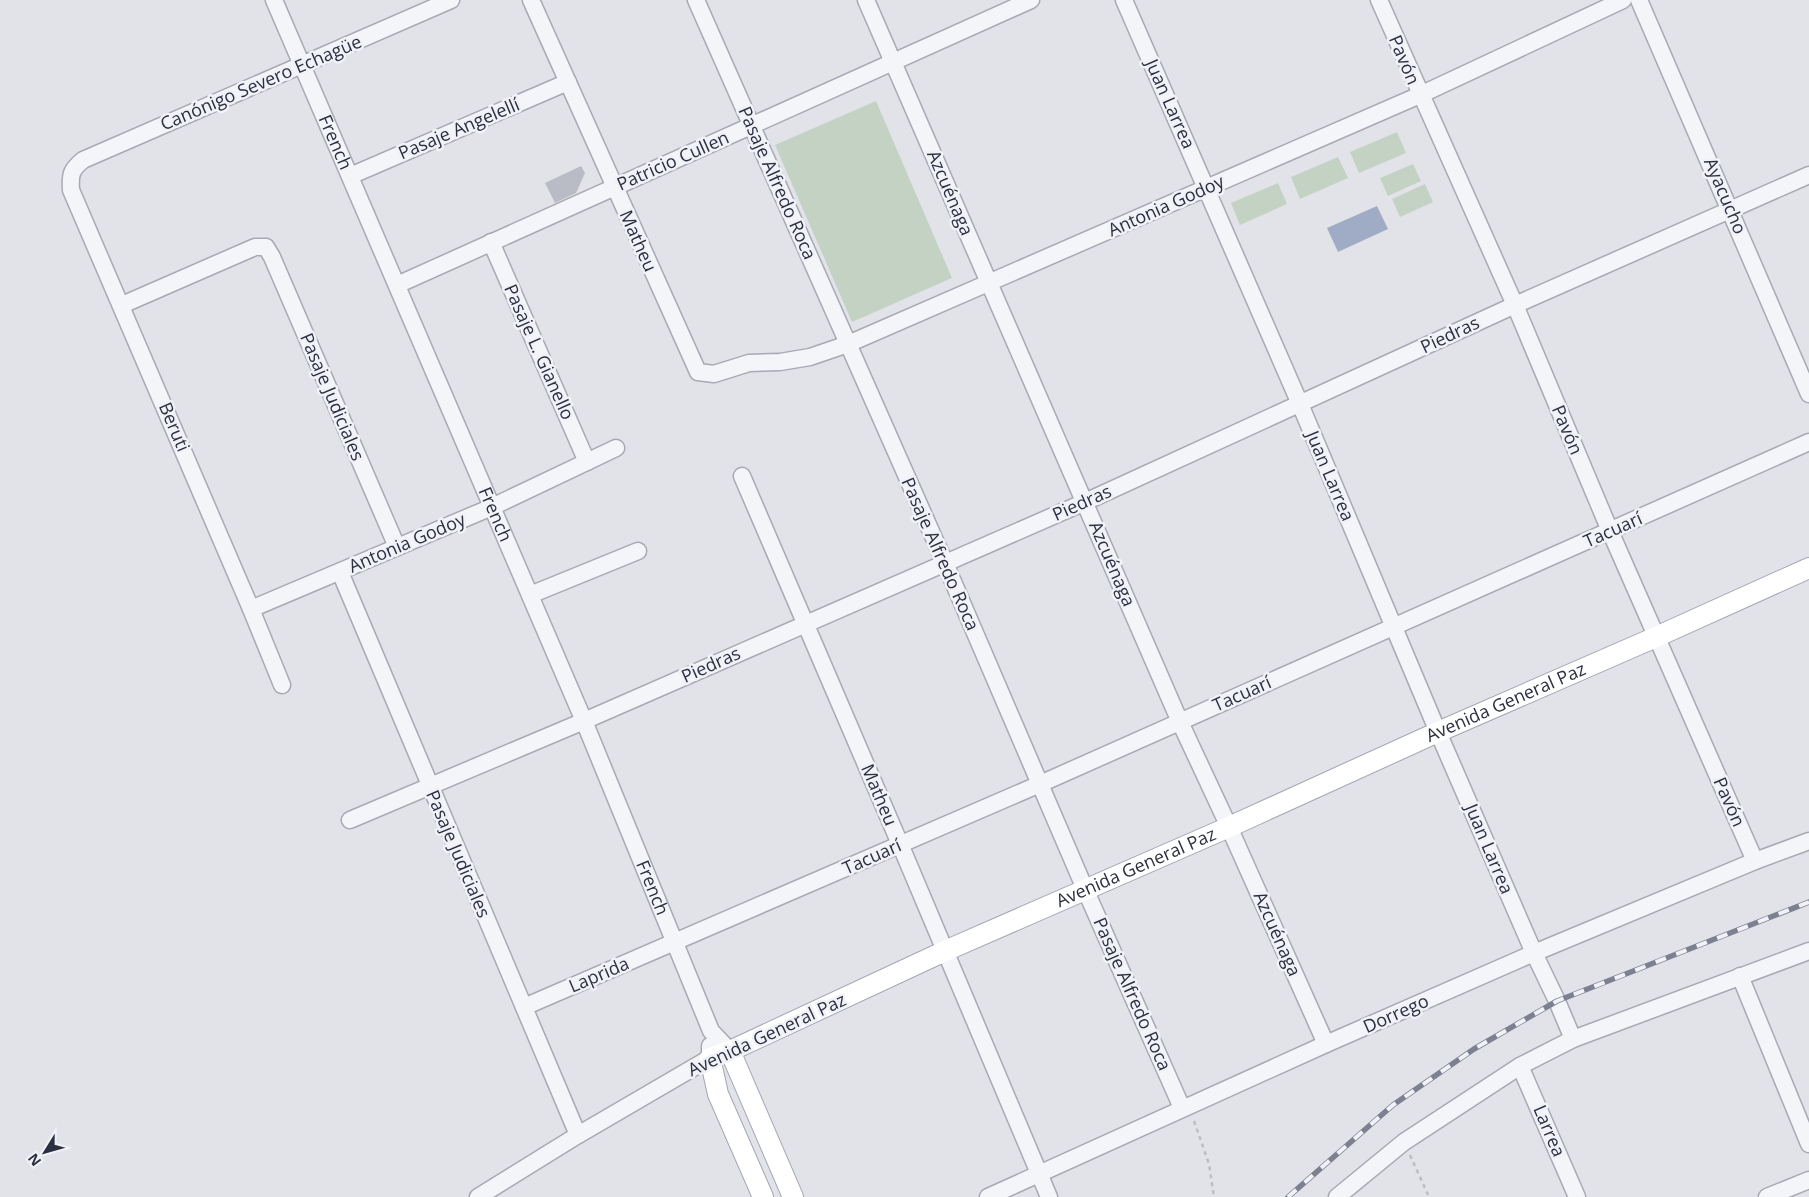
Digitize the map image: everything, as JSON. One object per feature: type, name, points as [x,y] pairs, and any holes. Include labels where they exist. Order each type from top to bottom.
[{"type":"main road","name":"Avenida General Paz","points":[[710,1058],[730,1052],[1085,889],[1229,827],[1438,732],[1809,568]]},
{"type":"main road","name":"French","points":[[730,1052],[793,1197]]},
{"type":"main road","name":"French","points":[[710,1058],[718,1094],[763,1197]]},
{"type":"street","name":"French","points":[[274,0],[584,721],[711,1031],[730,1052]]},
{"type":"street","name":"Canónigo Severo Echagüe","points":[[73,168],[83,160],[451,0]]},
{"type":"street","name":"Matheu","points":[[531,0],[698,372]]},
{"type":"street","name":"Pasaje Alfredo Roca","points":[[696,0],[945,563],[1085,889],[1185,1107]]},
{"type":"street","name":"Azcuénaga","points":[[866,0],[1180,722],[1326,1044]]},
{"type":"street","name":"Patricio Cullen","points":[[396,285],[1031,0]]},
{"type":"street","name":"Juan Larrea","points":[[1124,0],[1300,404],[1534,954]]},
{"type":"street","name":"Pavón","points":[[1378,0],[1514,305],[1610,531],[1755,861]]},
{"type":"street","name":"Antonia Godoy","points":[[698,372],[714,374],[749,363],[780,362],[810,357],[848,344],[990,284],[1420,95],[1623,0]]},
{"type":"street","name":"Ayacucho","points":[[1638,0],[1809,394]]},
{"type":"street","name":"Pasaje Angelellí","points":[[350,176],[568,82]]},
{"type":"street","name":"Beruti","points":[[73,168],[70,178],[71,190],[252,609],[282,686]]},
{"type":"street","name":"Piedras","points":[[350,820],[584,721],[1085,502],[1514,305],[1809,175]]},
{"type":"street","name":"Pasaje L. Gianello","points":[[491,242],[587,462]]},
{"type":"street","name":"Pasaje Judiciales","points":[[122,305],[254,247],[266,247],[397,547]]},
{"type":"street","name":"Tacuarí","points":[[674,942],[1040,784],[1809,442]]},
{"type":"street","name":"Antonia Godoy","points":[[252,609],[492,507],[616,448]]},
{"type":"street","name":"Matheu","points":[[742,476],[1049,1197]]},
{"type":"street","points":[[530,596],[638,551]]},
{"type":"street","name":"Pasaje Judiciales","points":[[340,572],[578,1135]]},
{"type":"street","name":"Dorrego","points":[[988,1197],[1326,1044],[1755,861],[1809,841]]},
{"type":"street","name":"Laprida","points":[[524,1007],[674,942]]},
{"type":"street","points":[[1337,1197],[1404,1142],[1520,1066],[1573,1039],[1809,951]]},
{"type":"street","points":[[1534,954],[1573,1039]]},
{"type":"street","points":[[1740,976],[1809,1144]]},
{"type":"street","name":"French","points":[[710,1058],[711,1031]]},
{"type":"street","name":"Avenida General Paz","points":[[478,1197],[578,1135],[710,1058]]},
{"type":"street","name":"Larrea","points":[[1520,1066],[1577,1197]]},
{"type":"street","points":[[1768,1197],[1809,1180]]},
{"type":"path","points":[[1185,1107],[1209,1164],[1214,1197]]},
{"type":"path","points":[[1404,1142],[1429,1197]]},
{"type":"green space","points":[[876,101],[952,278],[852,322],[775,145]]},
{"type":"green space","points":[[1397,132],[1406,153],[1359,173],[1350,152]]},
{"type":"green space","points":[[1338,157],[1348,178],[1300,199],[1291,177]]},
{"type":"green space","points":[[1413,164],[1421,181],[1388,196],[1380,178]]},
{"type":"green space","points":[[1278,183],[1287,204],[1240,225],[1231,203]]},
{"type":"green space","points":[[1425,184],[1433,202],[1400,217],[1392,199]]},
{"type":"water","points":[[1377,206],[1388,229],[1338,252],[1327,228]]},
{"type":"building","points":[[581,166],[585,173],[576,193],[555,203],[545,183]]},
{"type":"railway","points":[[1288,1197],[1393,1105],[1474,1049],[1557,1001],[1809,902]]}]
